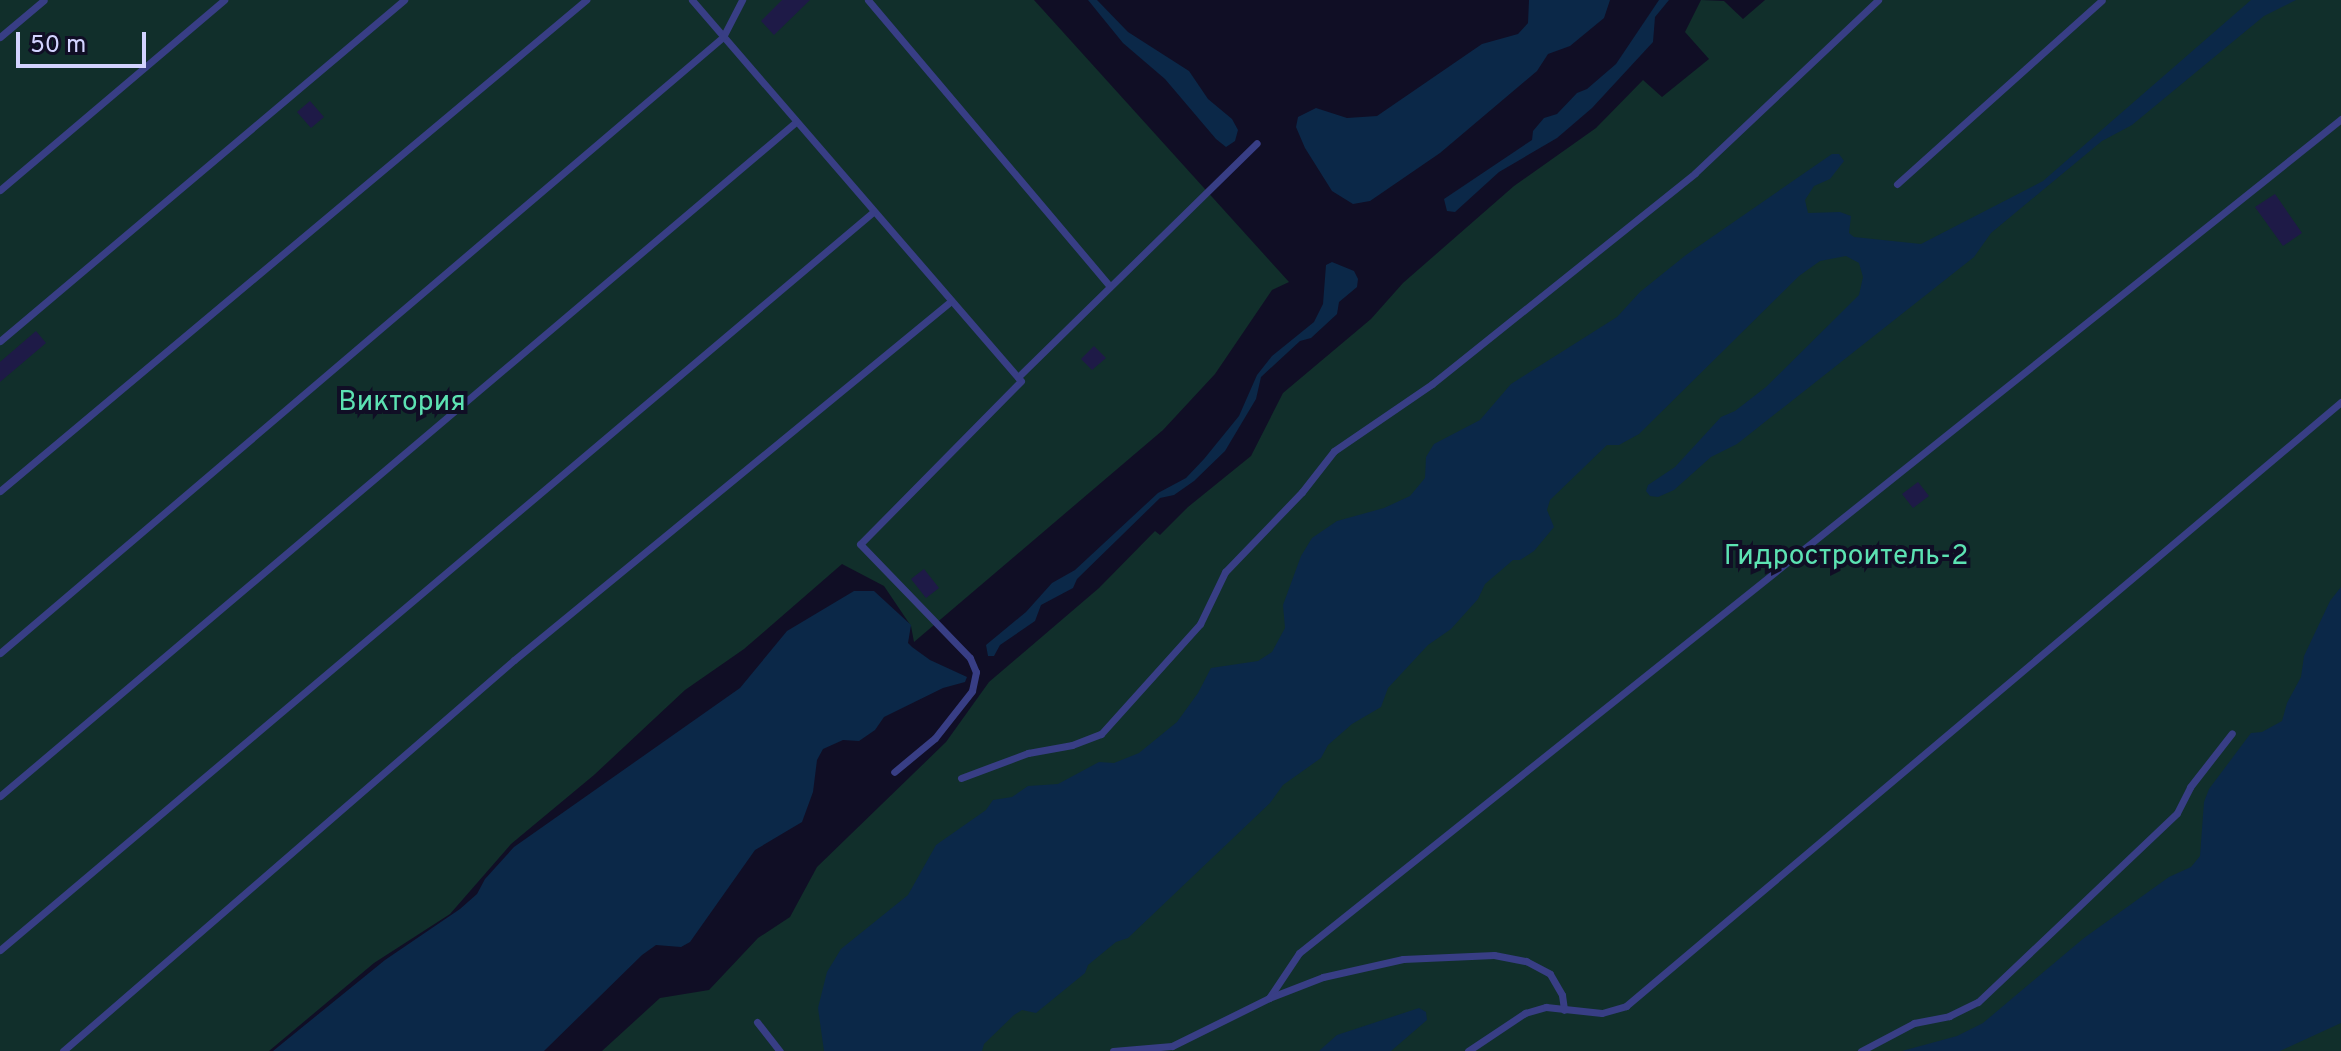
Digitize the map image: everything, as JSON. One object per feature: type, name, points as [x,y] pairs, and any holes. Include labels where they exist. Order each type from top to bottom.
[{"type":"lane","points":[[0,37],[44,0]]},
{"type":"lane","points":[[0,190],[224,0]]},
{"type":"lane","points":[[0,341],[404,0]]},
{"type":"lane","points":[[0,491],[586,0]]},
{"type":"lane","points":[[692,0],[1021,381],[860,544],[970,658],[976,672],[972,691],[935,738],[894,772]]},
{"type":"lane","points":[[0,653],[723,37],[742,0]]},
{"type":"lane","points":[[868,0],[1110,286]]},
{"type":"lane","points":[[961,778],[1028,753],[1072,745],[1101,734],[1200,624],[1225,572],[1302,492],[1334,451],[1432,384],[1695,173],[1878,0]]},
{"type":"lane","points":[[1897,184],[2102,0]]},
{"type":"lane","points":[[1269,998],[1299,953],[2341,119]]},
{"type":"lane","points":[[0,796],[796,122]]},
{"type":"lane","points":[[1018,377],[1257,143]]},
{"type":"lane","points":[[0,950],[873,212]]},
{"type":"lane","points":[[63,1051],[514,660],[951,301]]},
{"type":"lane","points":[[1468,1051],[1525,1013],[1546,1007],[1602,1013],[1626,1006],[2341,402]]},
{"type":"lane","points":[[1861,1051],[1914,1023],[1949,1016],[1978,1002],[2177,813],[2190,787],[2232,733]]},
{"type":"lane","points":[[1113,1051],[1172,1046],[1269,998],[1323,977],[1403,959],[1494,955],[1526,961],[1550,974],[1562,995],[1564,1010]]},
{"type":"lane","points":[[757,1022],[780,1051]]},
{"type":"green space","name":"Виктория","points":[[0,0],[1034,0],[1289,282],[1272,290],[1215,374],[1163,430],[914,642],[911,626],[884,586],[842,564],[744,649],[685,690],[594,775],[511,844],[450,914],[374,963],[269,1051],[0,1051]]},
{"type":"green space","name":"Гидростроитель-2","points":[[1701,0],[1724,1],[1743,19],[1765,0],[2341,0],[2341,1051],[602,1051],[660,998],[709,990],[758,938],[790,917],[817,867],[946,742],[989,682],[1099,588],[1155,531],[1160,535],[1188,507],[1251,456],[1283,393],[1371,319],[1403,283],[1514,186],[1596,128],[1643,80],[1662,97],[1709,59],[1685,32]]},
{"type":"water","points":[[1088,0],[1097,0],[1128,32],[1189,71],[1208,99],[1232,119],[1238,130],[1235,141],[1226,147],[1216,139],[1165,79],[1123,43]]},
{"type":"water","points":[[1529,0],[1610,0],[1604,18],[1570,46],[1548,54],[1537,71],[1440,153],[1370,201],[1353,204],[1332,191],[1305,148],[1296,127],[1298,117],[1316,108],[1347,118],[1377,116],[1482,44],[1518,34],[1528,23]]},
{"type":"water","points":[[1659,0],[1669,0],[1655,17],[1653,42],[1592,108],[1557,138],[1499,172],[1455,212],[1447,211],[1444,199],[1532,140],[1533,131],[1544,118],[1557,114],[1577,93],[1587,89],[1616,64]]},
{"type":"water","points":[[2251,0],[2296,0],[2264,16],[2132,125],[2102,141],[1991,233],[1974,257],[1737,444],[1711,457],[1674,490],[1658,497],[1650,496],[1646,491],[1648,485],[1675,467],[1721,417],[1735,411],[1766,387],[1859,295],[1863,277],[1859,263],[1846,256],[1820,261],[1799,276],[1639,434],[1619,445],[1607,445],[1550,500],[1547,510],[1554,527],[1534,551],[1520,560],[1513,560],[1485,584],[1478,599],[1451,629],[1428,645],[1388,688],[1381,707],[1352,724],[1328,745],[1321,758],[1283,785],[1270,803],[1128,938],[1116,942],[1088,965],[1085,973],[1036,1013],[1022,1010],[1014,1015],[984,1044],[982,1051],[824,1051],[818,1008],[827,972],[841,949],[908,895],[936,845],[986,810],[993,800],[1012,797],[1028,786],[1058,784],[1099,762],[1114,763],[1139,753],[1177,722],[1211,668],[1258,661],[1272,652],[1285,628],[1283,605],[1301,556],[1312,538],[1337,521],[1384,508],[1410,496],[1425,478],[1426,457],[1434,444],[1480,420],[1511,384],[1617,317],[1640,292],[1686,255],[1832,154],[1839,154],[1844,161],[1830,179],[1814,186],[1805,200],[1808,213],[1840,212],[1851,216],[1849,233],[1854,237],[1921,244],[2043,181]]},
{"type":"water","points":[[1332,262],[1354,271],[1358,279],[1357,287],[1339,302],[1337,314],[1311,338],[1300,341],[1261,377],[1256,399],[1225,451],[1194,481],[1174,495],[1160,498],[1077,579],[1073,588],[1041,605],[1035,621],[1000,645],[994,656],[988,656],[986,645],[1026,612],[1052,583],[1075,570],[1158,493],[1186,478],[1204,459],[1239,416],[1257,375],[1272,356],[1314,322],[1323,304],[1326,265]]},
{"type":"water","points":[[2341,587],[2341,1023],[2280,1051],[1902,1051],[1957,1036],[1983,1023],[2084,938],[2169,877],[2191,867],[2200,856],[2204,802],[2209,789],[2251,733],[2262,732],[2282,721],[2287,703],[2301,677],[2304,656],[2330,601]]},
{"type":"water","points":[[854,591],[874,591],[911,625],[908,643],[912,647],[930,660],[967,677],[965,682],[943,688],[884,717],[875,730],[859,741],[843,740],[823,749],[817,760],[813,792],[802,822],[755,850],[690,942],[681,947],[656,945],[642,955],[544,1051],[273,1051],[385,960],[460,909],[477,894],[485,879],[514,847],[740,688],[787,631]]},
{"type":"water","points":[[1419,1008],[1426,1012],[1427,1020],[1391,1051],[1319,1051],[1337,1035]]},
{"type":"building","points":[[782,0],[810,0],[774,35],[761,21]]},
{"type":"building","points":[[310,101],[324,117],[311,128],[297,112]]},
{"type":"building","points":[[2275,194],[2302,233],[2283,246],[2255,207]]},
{"type":"building","points":[[36,331],[46,343],[0,382],[0,362]]},
{"type":"building","points":[[1094,346],[1106,358],[1092,370],[1081,359]]},
{"type":"building","points":[[1918,482],[1929,496],[1913,508],[1902,494]]},
{"type":"building","points":[[924,569],[939,588],[926,598],[911,579]]}]
